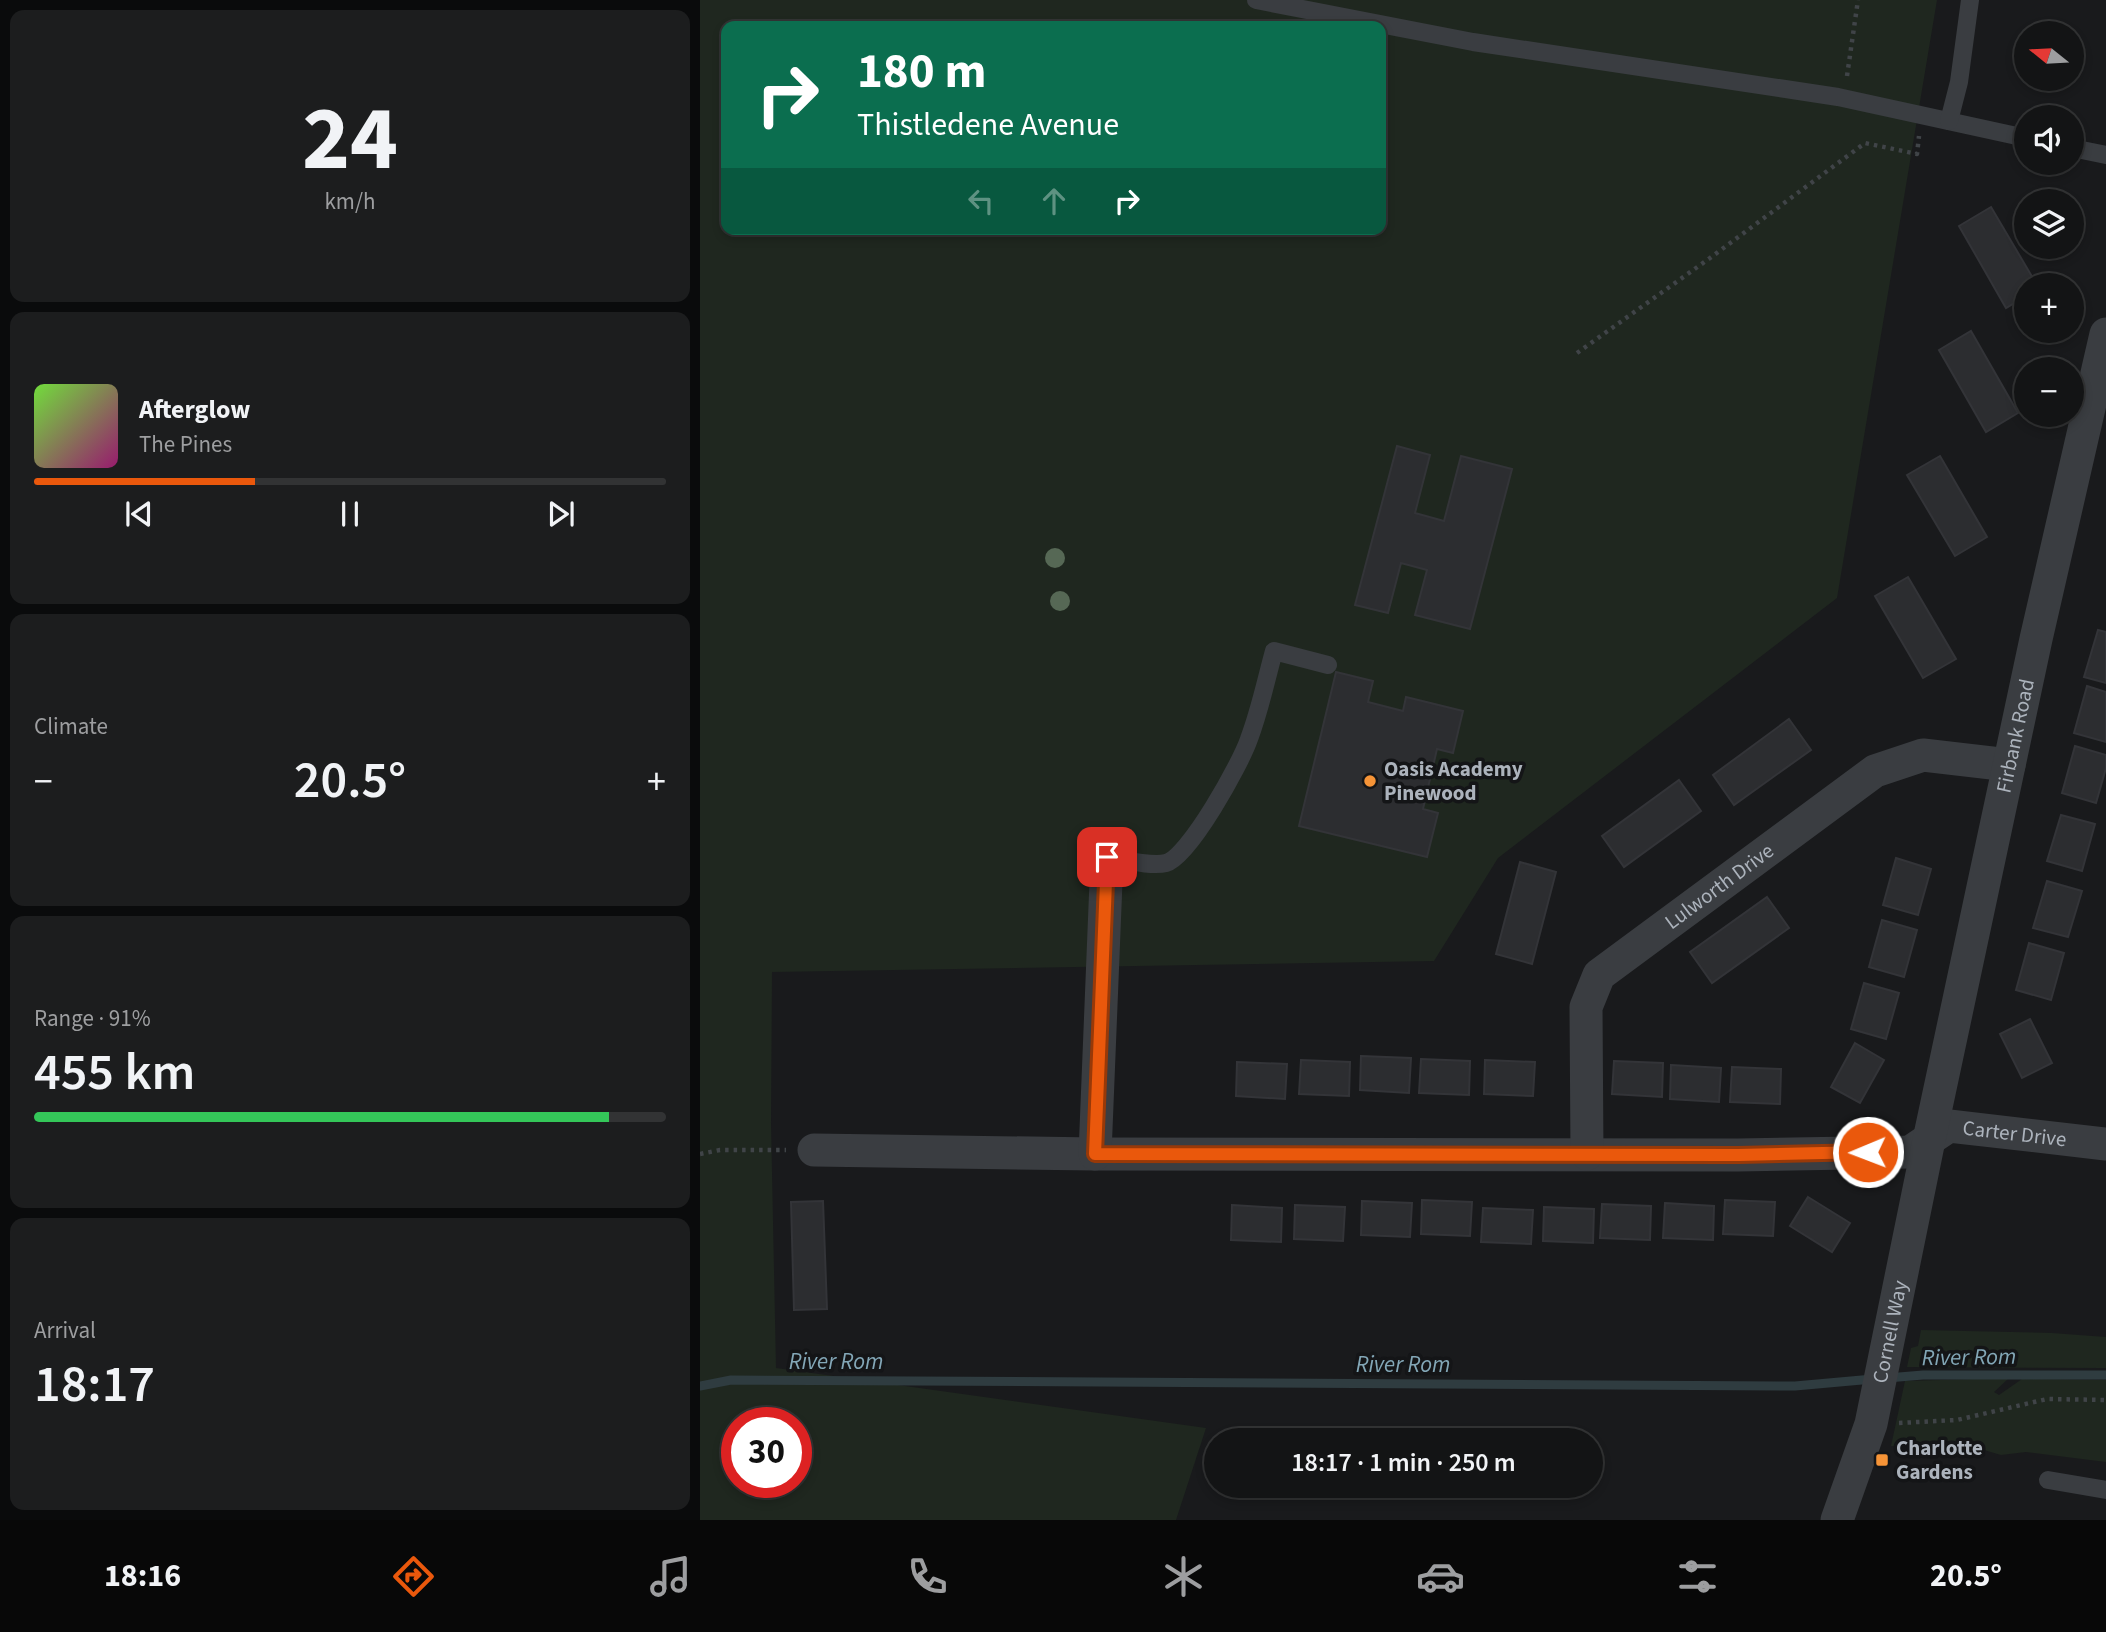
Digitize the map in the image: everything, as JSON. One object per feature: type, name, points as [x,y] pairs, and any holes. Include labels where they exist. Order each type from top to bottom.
[{"type":"street","name":"Firbank Road","points":[[1929,1140],[2009,765],[2106,334]]},
{"type":"street","name":"Lulworth Drive","points":[[1587,1154],[1586,1007],[1599,975],[1875,771],[1923,755],[2009,765]]},
{"type":"street","points":[[1095,1154],[1107,857]]},
{"type":"street","name":"Carter Drive","points":[[814,1150],[1095,1154],[1738,1155],[1910,1152],[1949,1126],[2106,1144]]},
{"type":"street","name":"Cornell Way","points":[[1837,1520],[1873,1417],[1929,1140]]},
{"type":"lane","points":[[1256,0],[1367,21]]},
{"type":"lane","points":[[1949,121],[1959,82],[1970,0]]},
{"type":"lane","points":[[1386,25],[1473,41],[1843,98],[2014,135]]},
{"type":"lane","points":[[2084,150],[2106,155]]},
{"type":"lane","points":[[1107,857],[1167,863],[1184,851],[1219,799],[1249,741],[1274,650],[1328,665]]},
{"type":"lane","points":[[2048,1480],[2106,1490]]},
{"type":"path","points":[[1843,98],[1858,0]]},
{"type":"path","points":[[1577,353],[1865,143],[1917,155],[1923,114]]},
{"type":"path","points":[[700,1154],[720,1150],[814,1150]]},
{"type":"path","points":[[1873,1417],[1957,1420],[2047,1399],[2106,1400]]},
{"type":"shaded area","points":[[700,0],[1937,0],[1837,598],[1498,858],[1434,961],[772,972],[771,1123],[776,1368],[1206,1428],[1176,1520],[700,1520]]},
{"type":"shaded area","points":[[1921,1330],[2106,1337],[2106,1368],[1907,1367],[1911,1348],[1918,1346]]},
{"type":"shaded area","points":[[2009,1378],[1994,1392],[1999,1395],[2022,1379],[2106,1380],[2106,1462],[2026,1452],[2001,1455],[1967,1445],[1891,1446],[1905,1381]]},
{"type":"building","points":[[1991,207],[2014,246],[2014,259],[2022,259],[2030,273],[2014,273],[2014,303],[2006,308],[1959,226]]},
{"type":"building","points":[[1971,331],[2014,406],[2014,415],[1986,432],[1939,350]]},
{"type":"building","points":[[1397,446],[1430,455],[1415,513],[1444,521],[1461,456],[1512,469],[1470,629],[1415,615],[1427,570],[1401,563],[1388,613],[1355,605]]},
{"type":"building","points":[[1940,456],[1987,537],[1955,556],[1907,475]]},
{"type":"building","points":[[1908,577],[1956,659],[1923,678],[1875,596]]},
{"type":"building","points":[[2098,630],[2106,632],[2106,683],[2084,677]]},
{"type":"building","name":"Oasis Academy Pinewood","points":[[1336,672],[1373,681],[1368,702],[1403,711],[1406,697],[1463,711],[1453,753],[1437,749],[1423,809],[1438,813],[1427,857],[1299,826]]},
{"type":"building","points":[[2087,686],[2106,692],[2106,742],[2074,733]]},
{"type":"building","points":[[1789,719],[1811,750],[1734,805],[1713,775]]},
{"type":"building","points":[[2075,746],[2106,755],[2106,768],[2096,803],[2062,793]]},
{"type":"building","points":[[1679,780],[1701,811],[1624,867],[1602,836]]},
{"type":"building","points":[[2061,815],[2095,824],[2082,871],[2047,861]]},
{"type":"building","points":[[1896,858],[1931,869],[1918,915],[1883,905]]},
{"type":"building","points":[[1520,862],[1556,872],[1532,964],[1496,954]]},
{"type":"building","points":[[2047,881],[2082,891],[2068,937],[2033,928]]},
{"type":"building","points":[[1767,897],[1789,928],[1712,983],[1690,952]]},
{"type":"building","points":[[1882,920],[1917,930],[1904,977],[1869,967]]},
{"type":"building","points":[[2029,943],[2064,953],[2051,1000],[2016,990]]},
{"type":"building","points":[[1864,983],[1899,993],[1886,1039],[1851,1029]]},
{"type":"building","points":[[2030,1019],[2052,1063],[2022,1078],[2000,1034]]},
{"type":"building","points":[[1855,1043],[1884,1060],[1860,1103],[1831,1087]]},
{"type":"building","points":[[1361,1056],[1411,1058],[1409,1093],[1360,1090]]},
{"type":"building","points":[[1421,1059],[1470,1061],[1469,1095],[1419,1093]]},
{"type":"building","points":[[1301,1060],[1350,1062],[1349,1096],[1299,1094]]},
{"type":"building","points":[[1485,1060],[1535,1062],[1533,1096],[1484,1094]]},
{"type":"building","points":[[1614,1061],[1663,1063],[1662,1097],[1612,1094]]},
{"type":"building","points":[[1237,1062],[1287,1064],[1285,1099],[1236,1096]]},
{"type":"building","points":[[1671,1065],[1721,1068],[1719,1102],[1670,1099]]},
{"type":"building","points":[[1732,1067],[1781,1069],[1780,1104],[1730,1102]]},
{"type":"building","points":[[1808,1197],[1850,1223],[1832,1252],[1790,1226]]},
{"type":"building","points":[[1422,1200],[1472,1202],[1470,1236],[1421,1234]]},
{"type":"building","points":[[1725,1200],[1775,1202],[1773,1236],[1723,1234]]},
{"type":"building","points":[[823,1201],[827,1309],[794,1310],[791,1202]]},
{"type":"building","points":[[1362,1201],[1412,1203],[1410,1237],[1361,1235]]},
{"type":"building","points":[[1665,1203],[1714,1206],[1713,1240],[1663,1238]]},
{"type":"building","points":[[1602,1204],[1651,1206],[1650,1240],[1600,1238]]},
{"type":"building","points":[[1232,1205],[1282,1208],[1281,1242],[1231,1240]]},
{"type":"building","points":[[1295,1205],[1345,1207],[1343,1241],[1294,1239]]},
{"type":"building","points":[[1544,1207],[1594,1209],[1593,1243],[1543,1241]]},
{"type":"building","points":[[1483,1208],[1533,1210],[1531,1244],[1481,1242]]},
{"type":"waterway","name":"River Rom","points":[[1887,1378],[1923,1375],[2106,1375]]},
{"type":"waterway","name":"River Rom","points":[[700,1386],[731,1380],[1795,1386],[1873,1379]]},
{"type":"place","name":"Oasis Academy Pinewood","points":[[1370,781]]},
{"type":"place","name":"Charlotte Gardens","points":[[1882,1460]]},
{"type":"route","points":[[1107,857],[1095,1154],[1738,1155],[1868,1152]]}]
